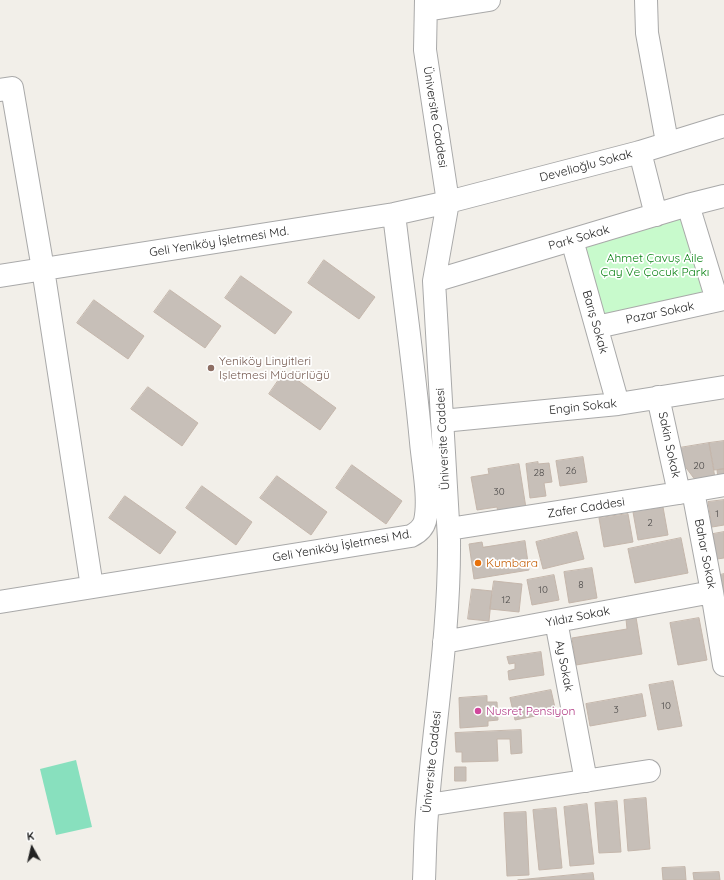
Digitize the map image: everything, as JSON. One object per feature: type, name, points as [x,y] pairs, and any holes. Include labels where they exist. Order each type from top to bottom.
[{"type":"street","points":[[426,5],[489,0]]},
{"type":"street","points":[[631,0],[647,33]]},
{"type":"street","points":[[646,0],[647,33],[667,142]]},
{"type":"street","name":"Üniversite Caddesi","points":[[424,880],[428,805],[444,642],[449,567],[434,281],[448,202],[425,50],[424,35],[426,5]]},
{"type":"street","points":[[0,90],[12,88],[43,269],[92,587]]},
{"type":"street","name":"Develioğlu Sokak","points":[[448,202],[640,152],[667,142],[724,126]]},
{"type":"street","points":[[640,152],[656,215]]},
{"type":"street","name":"Park Sokak","points":[[434,281],[724,196]]},
{"type":"street","name":"Geli Yeniköy İşletmesi Md.","points":[[0,276],[394,214],[448,202]]},
{"type":"street","points":[[688,206],[721,299]]},
{"type":"street","name":"Geli Yeniköy İşletmesi Md.","points":[[0,602],[411,536],[417,533],[422,528],[424,522],[426,500],[419,424],[394,214]]},
{"type":"street","name":"Barış Sokak","points":[[572,240],[618,404]]},
{"type":"street","name":"Pazar Sokak","points":[[597,327],[721,299]]},
{"type":"street","name":"Engin Sokak","points":[[442,421],[618,404],[724,387]]},
{"type":"street","name":"Sakin Sokak","points":[[658,397],[686,492]]},
{"type":"street","name":"Zafer Caddesi","points":[[448,529],[724,485]]},
{"type":"street","name":"Bahar Sokak","points":[[686,492],[712,592],[724,665]]},
{"type":"street","name":"Yıldız Sokak","points":[[444,642],[712,592]]},
{"type":"street","name":"Ay Sokak","points":[[556,622],[586,781]]},
{"type":"street","points":[[428,805],[649,771]]},
{"type":"green space","name":"Ahmet Çavuş Aile Çay Ve Çocuk Parkı","points":[[688,205],[717,300],[597,327],[572,240]]},
{"type":"green space","points":[[76,760],[92,827],[56,835],[40,769]]},
{"type":"building","points":[[324,260],[375,297],[359,319],[308,283]]},
{"type":"building","points":[[241,276],[292,312],[275,334],[225,298]]},
{"type":"building","points":[[170,290],[221,326],[205,348],[154,312]]},
{"type":"building","points":[[94,300],[144,336],[128,359],[77,323]]},
{"type":"building","points":[[285,371],[336,408],[320,430],[269,394]]},
{"type":"building","points":[[148,387],[198,423],[182,446],[131,409]]},
{"type":"building","points":[[724,441],[724,469],[714,470],[709,443]]},
{"type":"building","points":[[709,443],[715,478],[696,481],[681,461],[679,448]]},
{"type":"building","points":[[583,457],[587,482],[560,486],[556,461]]},
{"type":"building","points":[[538,462],[538,464],[549,463],[552,482],[544,483],[546,496],[530,498],[526,464]]},
{"type":"building","points":[[519,464],[526,508],[498,513],[497,507],[477,510],[471,477],[489,474],[488,469]]},
{"type":"building","points":[[352,465],[402,501],[386,524],[336,488]]},
{"type":"building","points":[[724,469],[724,477],[718,478],[717,470]]},
{"type":"building","points":[[277,476],[327,512],[311,535],[260,498]]},
{"type":"building","points":[[202,486],[252,522],[236,545],[186,508]]},
{"type":"building","points":[[125,496],[176,532],[160,554],[109,518]]},
{"type":"building","points":[[724,500],[724,525],[712,527],[708,502]]},
{"type":"building","points":[[663,507],[668,535],[638,540],[633,512]]},
{"type":"building","points":[[628,514],[633,542],[604,547],[599,518]]},
{"type":"building","points":[[577,532],[584,559],[543,569],[536,542]]},
{"type":"building","points":[[724,532],[724,558],[717,559],[713,534]]},
{"type":"building","points":[[681,538],[688,573],[635,583],[628,549]]},
{"type":"building","points":[[525,541],[529,570],[474,579],[469,544],[482,542],[483,547]]},
{"type":"building","points":[[592,568],[597,598],[569,603],[564,572]]},
{"type":"building","points":[[724,574],[724,600],[720,575]]},
{"type":"building","points":[[554,575],[559,600],[532,605],[527,580]]},
{"type":"building","points":[[494,581],[522,584],[519,612],[490,609]]},
{"type":"building","points":[[472,589],[492,591],[489,621],[468,619]]},
{"type":"building","points":[[636,617],[642,654],[576,665],[572,638],[627,629],[626,619]]},
{"type":"building","points":[[699,618],[707,660],[678,665],[670,623]]},
{"type":"building","points":[[541,652],[544,675],[509,680],[508,671],[515,669],[515,663],[509,664],[507,657]]},
{"type":"building","points":[[673,681],[682,726],[658,730],[649,685]]},
{"type":"building","points":[[551,690],[556,712],[515,720],[510,698]]},
{"type":"building","points":[[642,694],[646,716],[590,726],[586,704]]},
{"type":"building","name":"Nusret Pensiyon","points":[[487,696],[487,702],[497,702],[498,720],[488,721],[488,726],[460,728],[459,698]]},
{"type":"building","points":[[521,730],[522,753],[511,754],[510,739],[497,739],[498,761],[462,762],[462,752],[456,752],[455,733]]},
{"type":"building","points":[[455,767],[466,767],[466,781],[455,781]]},
{"type":"building","points":[[646,798],[650,849],[628,851],[624,800]]},
{"type":"building","points":[[617,801],[621,852],[599,853],[595,803]]},
{"type":"building","points":[[587,804],[594,864],[570,866],[564,807]]},
{"type":"building","points":[[556,808],[562,868],[539,870],[533,810]]},
{"type":"building","points":[[526,812],[529,875],[507,876],[504,813]]},
{"type":"building","points":[[685,867],[686,880],[663,880],[662,868]]},
{"type":"building","points":[[719,872],[720,880],[694,880],[693,873]]},
{"type":"building","points":[[593,873],[594,880],[518,880]]},
{"type":"place","name":"Yeniköy Linyitleri Işletmesi Müdürlüğü","points":[[211,368]]},
{"type":"place","name":"Kumbara","points":[[478,563]]},
{"type":"place","name":"Nusret Pensiyon","points":[[478,711]]}]
